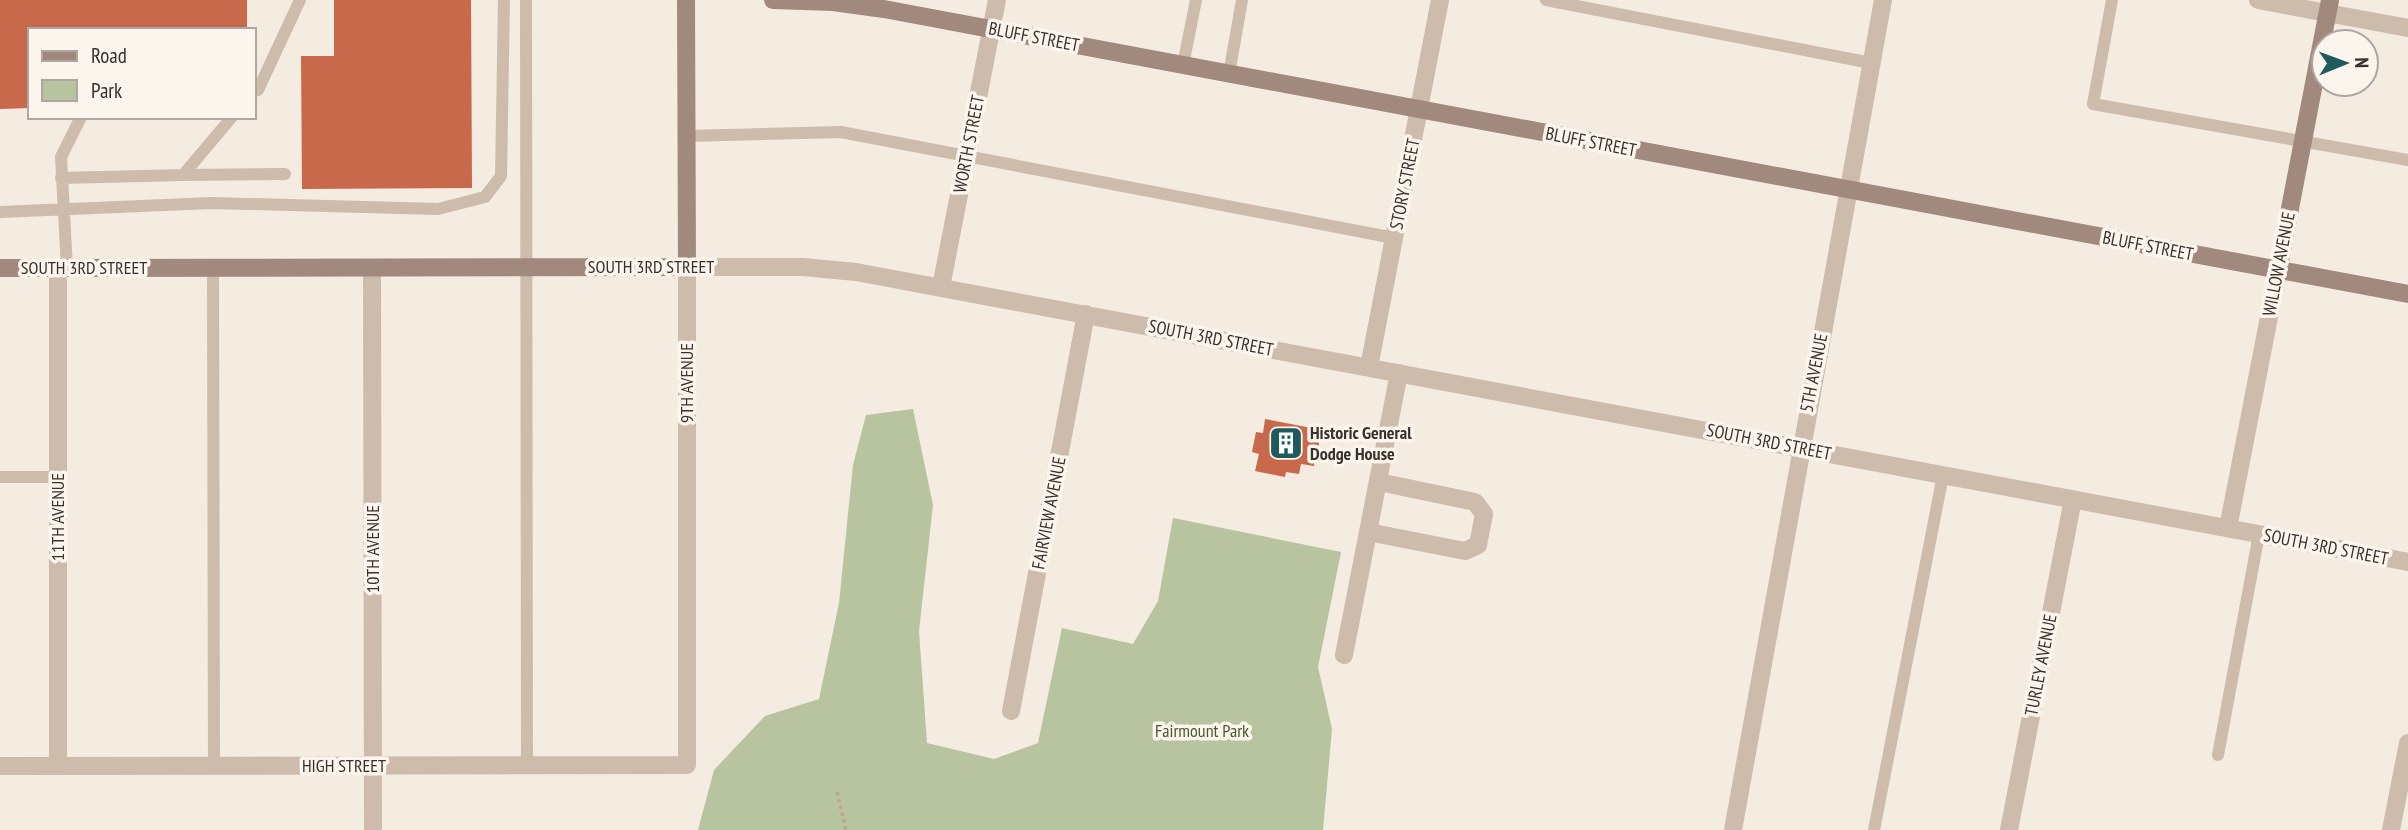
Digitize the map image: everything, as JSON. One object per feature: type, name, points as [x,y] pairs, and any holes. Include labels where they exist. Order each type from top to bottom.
[{"type":"main road","name":"9TH AVENUE","points":[[686,0],[687,267]]},
{"type":"main road","name":"BLUFF STREET","points":[[773,0],[852,4],[2408,294]]},
{"type":"main road","name":"WILLOW AVENUE","points":[[2278,271],[2329,7]]},
{"type":"main road","name":"SOUTH 3RD STREET","points":[[0,268],[687,267]]},
{"type":"street","name":"WORTH STREET","points":[[941,287],[997,0]]},
{"type":"street","name":"STORY STREET","points":[[1370,367],[1440,0]]},
{"type":"street","name":"5TH AVENUE","points":[[1732,830],[1883,0]]},
{"type":"street","points":[[2258,0],[2329,7],[2408,28]]},
{"type":"street","name":"SOUTH 3RD STREET","points":[[687,267],[803,267],[856,272],[2408,562]]},
{"type":"street","name":"9TH AVENUE","points":[[687,267],[687,765]]},
{"type":"street","name":"11TH AVENUE","points":[[58,766],[58,477],[62,268]]},
{"type":"street","name":"10TH AVENUE","points":[[372,268],[373,830]]},
{"type":"street","name":"WILLOW AVENUE","points":[[2228,528],[2278,271]]},
{"type":"street","name":"FAIRVIEW AVENUE","points":[[1011,711],[1086,314]]},
{"type":"street","points":[[1344,655],[1399,373]]},
{"type":"street","points":[[1368,532],[1465,551],[1478,545],[1484,514],[1475,502],[1379,482]]},
{"type":"street","name":"TURLEY AVENUE","points":[[2009,830],[2073,499]]},
{"type":"street","points":[[2391,830],[2403,799],[2408,743]]},
{"type":"street","name":"HIGH STREET","points":[[0,766],[687,765]]},
{"type":"lane","points":[[256,90],[300,0]]},
{"type":"lane","points":[[0,212],[212,203],[438,209],[485,197],[501,176],[504,0]]},
{"type":"lane","points":[[526,0],[527,766]]},
{"type":"lane","points":[[1183,65],[1196,0]]},
{"type":"lane","points":[[1228,74],[1242,0]]},
{"type":"lane","points":[[1546,0],[1871,63]]},
{"type":"lane","points":[[2112,0],[2093,104],[2408,160]]},
{"type":"lane","points":[[62,268],[61,158],[81,119]]},
{"type":"lane","points":[[183,175],[230,119]]},
{"type":"lane","points":[[686,136],[841,132],[1394,238]]},
{"type":"lane","points":[[61,178],[285,174]]},
{"type":"lane","points":[[213,268],[214,766]]},
{"type":"lane","points":[[1874,830],[1943,475]]},
{"type":"lane","points":[[0,477],[58,477]]},
{"type":"lane","points":[[2218,755],[2259,534]]},
{"type":"path","points":[[837,792],[846,830]]},
{"type":"green space","name":"Fairmount Park","points":[[913,409],[933,505],[919,631],[927,743],[994,759],[1038,743],[1062,628],[1133,644],[1158,601],[1173,518],[1341,552],[1318,667],[1332,729],[1323,830],[698,830],[714,770],[765,716],[819,699],[839,603],[853,465],[866,415]]},
{"type":"building","points":[[0,0],[247,0],[247,28],[28,28],[28,108],[0,109]]},
{"type":"building","points":[[334,0],[471,0],[472,188],[302,189],[301,56],[334,56]]},
{"type":"building","name":"Historic General Dodge House","points":[[1265,419],[1322,430],[1314,466],[1301,464],[1299,474],[1286,472],[1285,477],[1255,471],[1259,454],[1252,452],[1256,432],[1263,433]]},
{"type":"place","name":"Historic General Dodge House","points":[[1286,443]]}]
